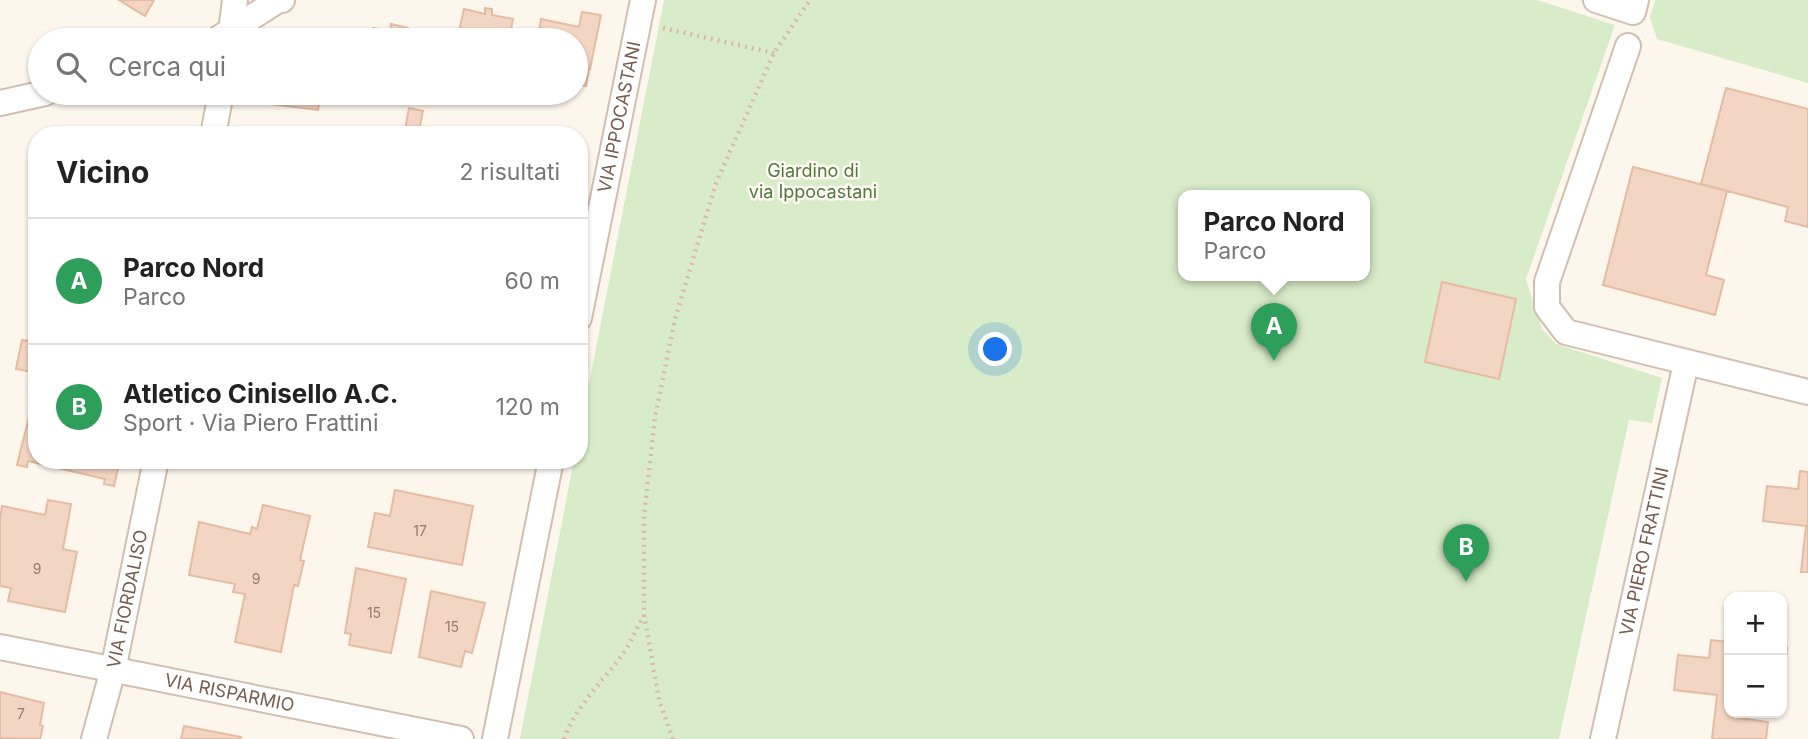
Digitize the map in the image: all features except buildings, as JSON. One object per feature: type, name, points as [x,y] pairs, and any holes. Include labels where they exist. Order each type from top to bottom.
[{"type":"street","points":[[228,28],[235,0]]},
{"type":"street","points":[[239,28],[282,0]]},
{"type":"street","points":[[1596,0],[1633,12],[1636,0]]},
{"type":"street","name":"VIA IPPOCASTANI","points":[[588,273],[640,12]]},
{"type":"street","points":[[1628,46],[1547,282],[1547,307],[1566,332],[1808,392]]},
{"type":"street","points":[[0,103],[28,97]]},
{"type":"street","points":[[214,126],[218,105]]},
{"type":"street","name":"VIA PIERO FRATTINI","points":[[1602,739],[1686,363]]},
{"type":"street","name":"VIA FIORDALISO","points":[[94,739],[113,670],[154,469]]},
{"type":"street","points":[[495,739],[549,469]]},
{"type":"street","name":"VIA RISPARMIO","points":[[0,647],[461,739]]},
{"type":"path","points":[[673,739],[659,700],[644,614],[644,516],[656,417],[675,319],[716,183],[774,53],[810,0]]},
{"type":"path","points":[[640,12],[774,53]]},
{"type":"path","points":[[564,739],[568,726],[622,655],[644,614]]},
{"type":"green space","name":"Giardino di via Ippocastani","points":[[664,0],[1537,0],[1615,25],[1526,279],[1542,329],[1556,344],[1662,378],[1652,423],[1629,420],[1559,739],[520,739],[572,469],[588,469],[588,389]]},
{"type":"green space","points":[[1655,0],[1808,0],[1808,83],[1657,39],[1650,17]]},
{"type":"place","name":"Parco Nord","points":[[1274,361]]},
{"type":"place","name":"Atletico Cinisello A.C.","points":[[1466,582]]}]
